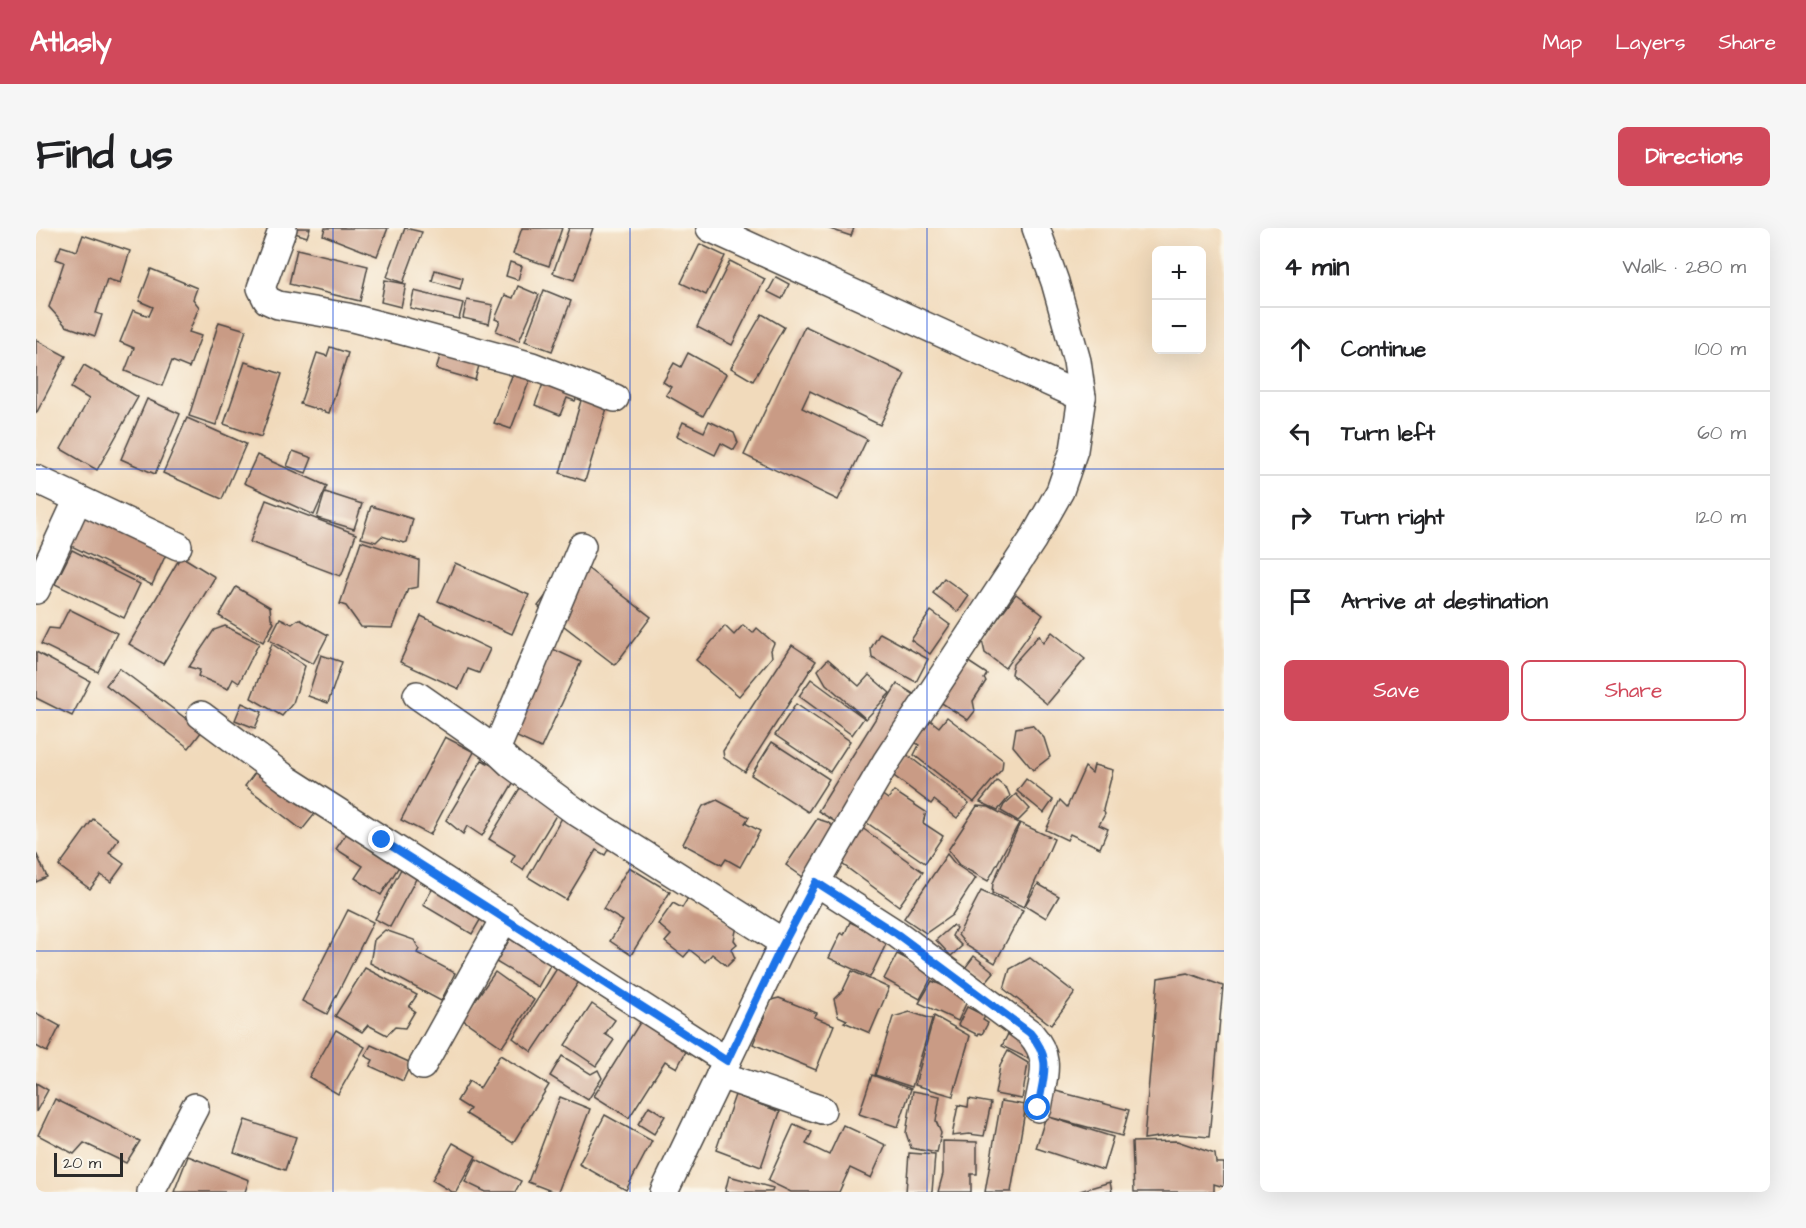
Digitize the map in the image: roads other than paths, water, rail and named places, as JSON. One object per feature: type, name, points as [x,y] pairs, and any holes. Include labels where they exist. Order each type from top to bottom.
[{"type":"street","points":[[283,228],[261,288],[267,300],[293,309],[348,318],[399,330],[532,366],[615,398]]},
{"type":"street","points":[[710,228],[1082,397]]},
{"type":"street","points":[[664,1192],[784,943],[816,882],[886,762],[1033,539],[1060,491],[1074,450],[1082,397],[1077,361],[1055,282],[1036,228]]},
{"type":"street","points":[[36,479],[178,546]]},
{"type":"street","points":[[36,590],[78,499]]},
{"type":"street","points":[[496,750],[582,546]]},
{"type":"street","points":[[417,695],[496,750],[575,811],[784,943]]},
{"type":"street","points":[[201,715],[288,780],[505,917],[723,1068],[822,1110]]},
{"type":"street","points":[[816,882],[897,934],[1030,1033],[1042,1047],[1045,1056],[1038,1108]]},
{"type":"street","points":[[422,1066],[505,917]]},
{"type":"street","points":[[151,1192],[195,1107]]}]
